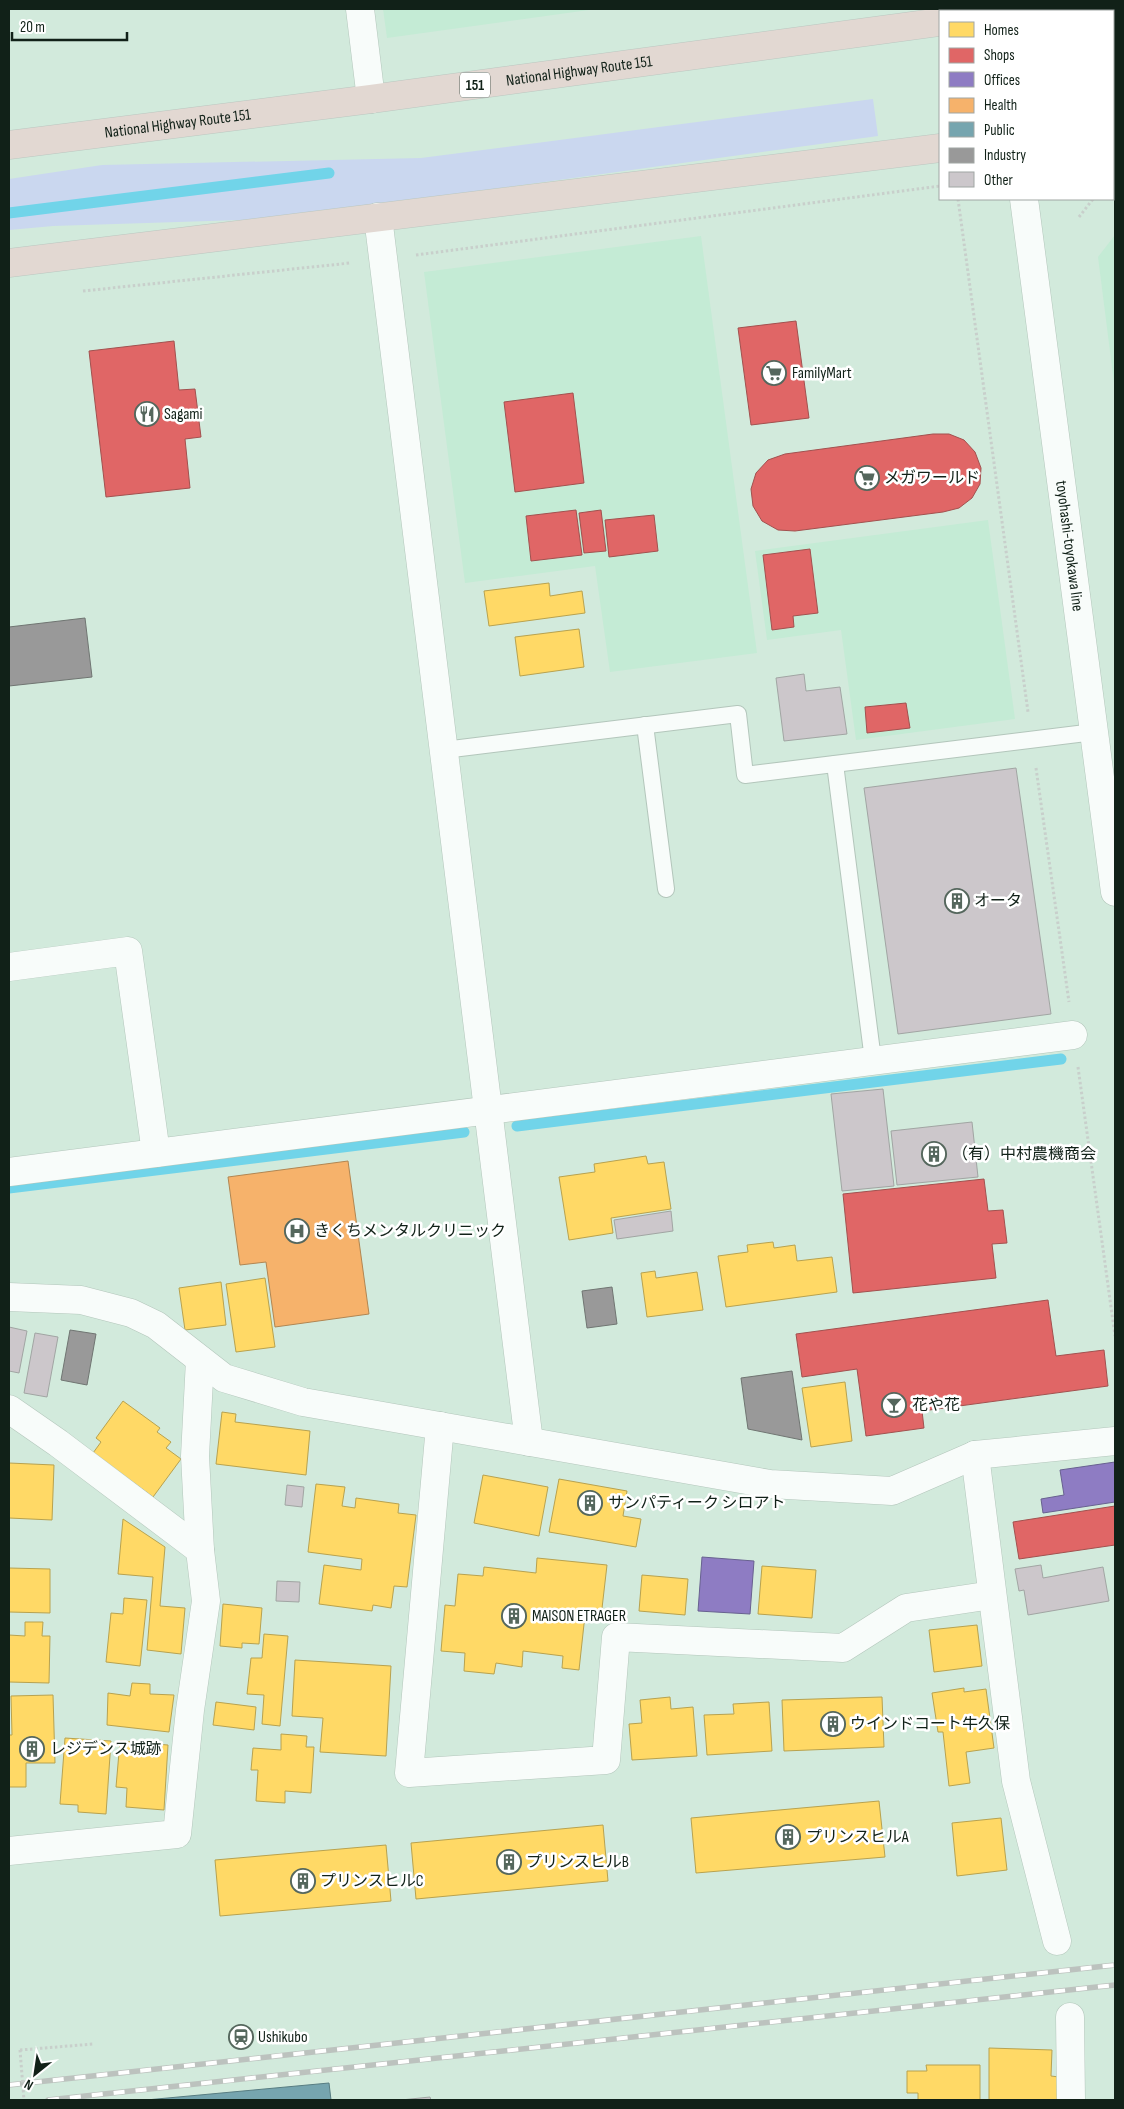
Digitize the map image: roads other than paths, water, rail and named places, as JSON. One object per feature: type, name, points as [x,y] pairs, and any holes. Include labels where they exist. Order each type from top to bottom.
[{"type":"highway","name":"National Highway Route 151","points":[[9,145],[370,99],[939,22]]},
{"type":"highway","points":[[9,263],[939,148]]},
{"type":"street","points":[[360,9],[370,99]]},
{"type":"street","name":"toyohashi-toyokawa line","points":[[1024,200],[1115,892]]},
{"type":"street","points":[[378,217],[529,1442]]},
{"type":"street","points":[[9,967],[128,952],[156,1153]]},
{"type":"street","points":[[9,1172],[1073,1035]]},
{"type":"street","points":[[9,1297],[81,1300],[131,1313],[156,1325],[224,1378],[303,1402],[770,1484],[892,1491],[975,1455],[1115,1441]]},
{"type":"street","points":[[9,1851],[177,1834],[190,1710],[206,1601],[200,1550],[195,1456],[200,1360]]},
{"type":"street","points":[[9,1410],[58,1443],[200,1550]]},
{"type":"street","points":[[440,1426],[409,1773],[606,1760],[616,1637],[843,1648],[906,1608],[992,1595]]},
{"type":"street","points":[[975,1455],[1016,1781],[1056,1941]]},
{"type":"street","points":[[1070,2017],[1071,2100]]},
{"type":"lane","points":[[444,750],[738,714],[745,775],[1094,732]]},
{"type":"lane","points":[[645,726],[666,888]]},
{"type":"lane","points":[[835,764],[873,1060]]},
{"type":"waterway","points":[[9,213],[329,173]]},
{"type":"waterway","points":[[517,1126],[1061,1059]]},
{"type":"waterway","points":[[9,1188],[464,1132]]},
{"type":"railway","points":[[9,2085],[1115,1965]]},
{"type":"railway","points":[[48,2100],[1115,1985]]},
{"type":"place","name":"FamilyMart","points":[[774,373]]},
{"type":"place","name":"Sagami","points":[[147,414]]},
{"type":"place","name":"メガワールド","points":[[867,478]]},
{"type":"place","name":"オータ","points":[[957,901]]},
{"type":"place","name":"（有）中村農機商会","points":[[934,1154]]},
{"type":"place","name":"きくちメンタルクリニック","points":[[297,1231]]},
{"type":"place","name":"花や花","points":[[894,1405]]},
{"type":"place","name":"サンパティーク シロアト","points":[[590,1503]]},
{"type":"place","name":"MAISON ETRAGER","points":[[514,1616]]},
{"type":"place","name":"ウインドコート牛久保","points":[[833,1724]]},
{"type":"place","name":"レジデンス城跡","points":[[32,1749]]},
{"type":"place","name":"プリンスヒルA","points":[[788,1837]]},
{"type":"place","name":"プリンスヒルB","points":[[509,1862]]},
{"type":"place","name":"プリンスヒルC","points":[[303,1881]]},
{"type":"place","name":"Ushikubo","points":[[241,2037]]}]
